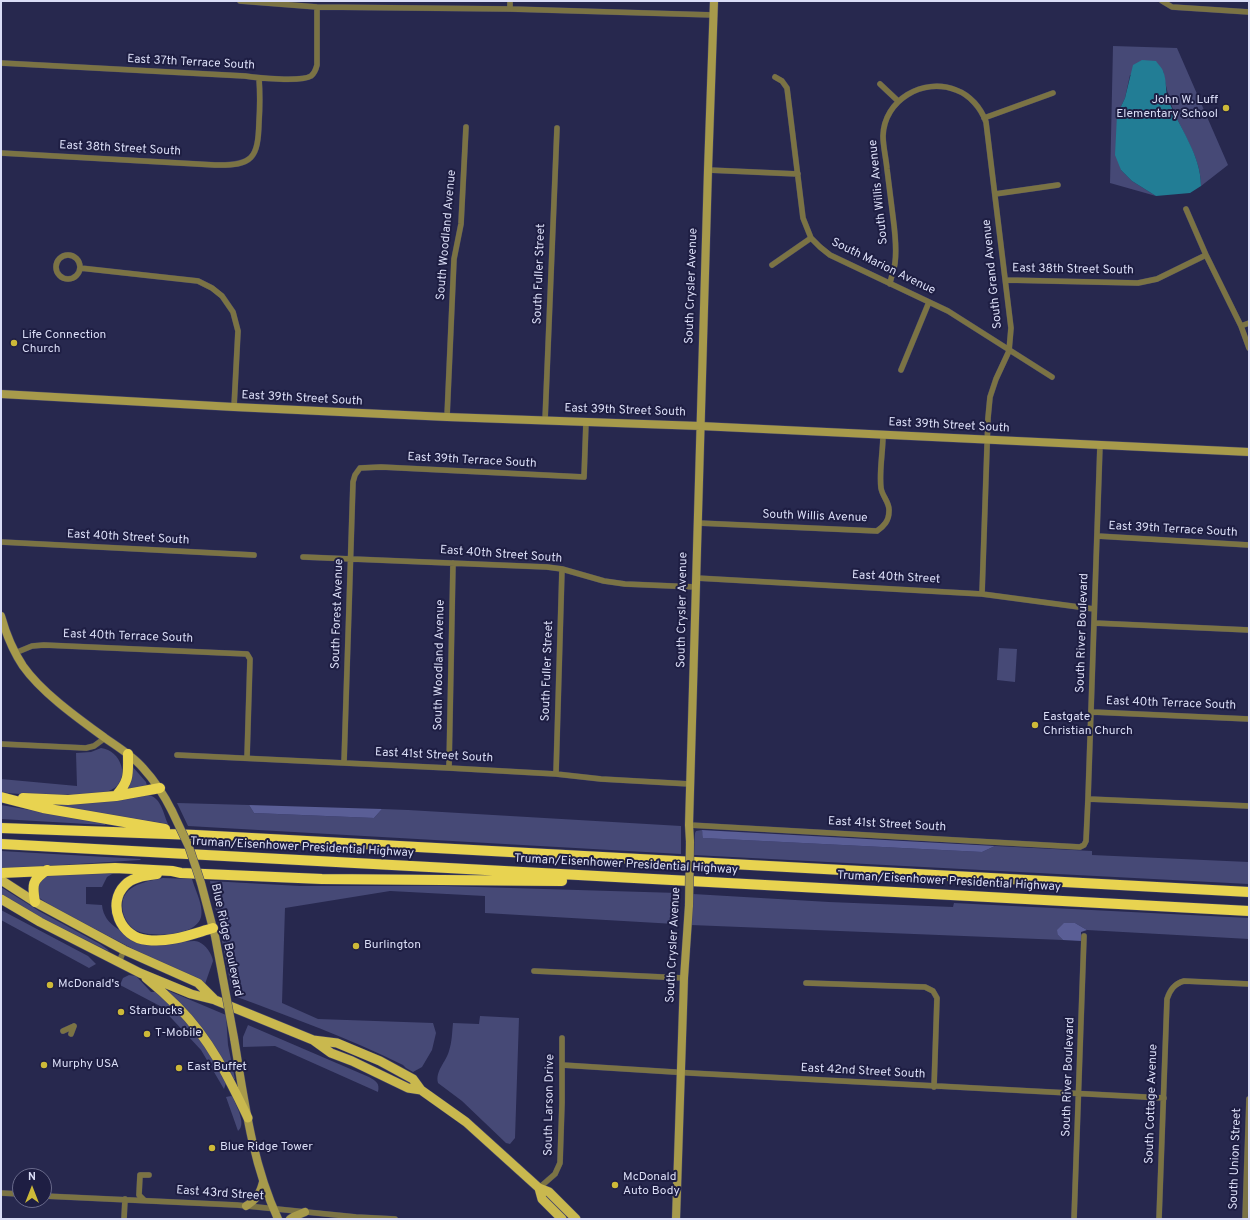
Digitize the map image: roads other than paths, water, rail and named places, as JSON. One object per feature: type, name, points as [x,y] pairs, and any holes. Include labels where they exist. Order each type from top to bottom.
[{"type":"highway","points":[[116,796],[128,779],[128,754]]},
{"type":"highway","points":[[2,797],[68,800],[116,796],[160,788]]},
{"type":"highway","points":[[2,797],[43,808],[196,835]]},
{"type":"highway","name":"Truman/Eisenhower Presidential Highway","points":[[1,828],[196,835],[1249,892]]},
{"type":"highway","name":"Truman/Eisenhower Presidential Highway","points":[[1,844],[1249,911]]},
{"type":"highway","points":[[1,873],[115,868],[172,870],[181,873]]},
{"type":"highway","points":[[34,902],[34,882],[37,876],[47,870]]},
{"type":"highway","points":[[213,928],[171,940],[146,940],[136,938],[127,932],[119,919],[116,906],[119,894],[125,884],[145,875],[181,873],[322,879],[536,881],[656,880]]},
{"type":"main road","name":"South Crysler Avenue","points":[[676,1219],[680,1073],[690,842],[688,825],[714,1]]},
{"type":"main road","name":"East 39th Street South","points":[[1,394],[234,408],[700,426],[1249,452]]},
{"type":"main road","name":"Blue Ridge Boulevard","points":[[1,616],[6,634],[15,653],[38,684],[143,767],[160,788],[189,847],[202,883],[213,928],[248,1118],[264,1181],[278,1219]]},
{"type":"main road","points":[[1,880],[34,902],[124,950],[198,983],[215,1000]]},
{"type":"main road","points":[[1,899],[40,922],[140,973],[191,994],[215,1000],[313,1040],[337,1043],[380,1061],[413,1079],[421,1090],[466,1122],[539,1188],[549,1192],[576,1219]]},
{"type":"main road","points":[[140,973],[179,1007],[195,1027],[215,1054],[234,1088],[248,1118]]},
{"type":"main road","points":[[246,1206],[255,1200],[259,1195],[264,1181]]},
{"type":"main road","points":[[539,1188],[542,1199],[562,1219]]},
{"type":"main road","points":[[290,1219],[293,1216],[305,1212]]},
{"type":"street","points":[[240,1],[316,9],[510,9],[714,15]]},
{"type":"street","points":[[365,1],[365,8]]},
{"type":"street","points":[[510,1],[510,9]]},
{"type":"street","points":[[1163,1],[1172,7],[1249,12]]},
{"type":"street","name":"East 37th Terrace South","points":[[1,63],[245,76],[258,78],[302,79],[311,76],[317,65],[316,9]]},
{"type":"street","name":"South Marion Avenue","points":[[776,77],[782,81],[787,88],[802,218],[805,227],[820,247],[830,255],[948,311],[1052,377]]},
{"type":"street","name":"East 38th Street South","points":[[1,153],[238,165],[246,162],[252,156],[257,148],[259,140],[260,92],[258,78]]},
{"type":"street","points":[[880,84],[898,101],[907,94],[919,88],[933,86],[947,87],[957,90],[969,97],[978,107],[984,118],[1053,93]]},
{"type":"street","name":"South Willis Avenue","points":[[890,284],[895,262],[896,244],[883,135],[888,117],[898,101]]},
{"type":"street","name":"South Grand Avenue","points":[[982,594],[990,397],[996,379],[1009,351],[1012,328],[984,118]]},
{"type":"street","name":"South Woodland Avenue","points":[[447,417],[454,259],[461,224],[466,127]]},
{"type":"street","name":"South Fuller Street","points":[[545,421],[557,128]]},
{"type":"street","points":[[708,170],[798,174]]},
{"type":"street","points":[[995,194],[1058,185]]},
{"type":"street","points":[[1186,209],[1206,255],[1241,326],[1249,348]]},
{"type":"street","points":[[772,264],[812,238]]},
{"type":"street","points":[[69,254],[78,259],[80,268],[76,276],[66,279],[58,275],[55,265],[60,257],[69,254]]},
{"type":"street","name":"East 38th Street South","points":[[1006,280],[1138,283],[1157,278],[1206,255]]},
{"type":"street","points":[[80,268],[198,281],[212,288],[222,296],[233,312],[238,331],[234,408]]},
{"type":"street","points":[[901,370],[929,302]]},
{"type":"street","points":[[1241,326],[1249,323]]},
{"type":"street","name":"East 39th Terrace South","points":[[360,468],[381,467],[584,477],[586,422]]},
{"type":"street","name":"South Willis Avenue","points":[[698,523],[877,531],[884,527],[888,521],[890,510],[881,490],[880,481],[883,435]]},
{"type":"street","name":"South River Boulevard","points":[[1084,845],[1086,841],[1092,712],[1100,445]]},
{"type":"street","name":"South Forest Avenue","points":[[344,763],[353,482],[354,475],[360,468]]},
{"type":"street","name":"East 39th Terrace South","points":[[1097,536],[1249,545]]},
{"type":"street","name":"East 40th Street South","points":[[1,542],[254,556]]},
{"type":"street","name":"East 40th Street South","points":[[303,558],[453,562],[562,569],[604,581],[625,584],[696,587]]},
{"type":"street","name":"South Woodland Avenue","points":[[450,768],[453,562]]},
{"type":"street","name":"South Fuller Street","points":[[556,774],[562,569]]},
{"type":"street","name":"East 40th Street","points":[[696,578],[982,594],[1094,609]]},
{"type":"street","points":[[1094,623],[1249,630]]},
{"type":"street","name":"East 40th Terrace South","points":[[15,653],[32,646],[44,645],[247,654],[250,659],[247,758]]},
{"type":"street","name":"East 40th Terrace South","points":[[1092,712],[1249,719]]},
{"type":"street","points":[[1,744],[86,748],[94,746],[105,738]]},
{"type":"street","name":"East 41st Street South","points":[[177,756],[450,768],[690,784]]},
{"type":"street","points":[[1088,799],[1249,806]]},
{"type":"street","name":"East 41st Street South","points":[[688,825],[1072,847],[1080,847],[1084,845]]},
{"type":"street","name":"South River Boulevard","points":[[1074,1219],[1084,936]]},
{"type":"street","points":[[119,962],[124,950]]},
{"type":"street","points":[[534,971],[684,978]]},
{"type":"street","name":"South Cottage Avenue","points":[[1159,1219],[1167,999],[1170,991],[1175,985],[1184,981],[1249,984]]},
{"type":"street","points":[[806,983],[925,987],[933,991],[936,998],[934,1087]]},
{"type":"street","points":[[63,1031],[74,1026],[71,1034]]},
{"type":"street","name":"South Larson Drive","points":[[539,1188],[555,1174],[560,1163],[562,1038]]},
{"type":"street","name":"East 42nd Street South","points":[[562,1065],[934,1087],[1164,1098]]},
{"type":"street","name":"South Union Street","points":[[1245,1219],[1249,1099]]},
{"type":"street","points":[[144,1200],[139,1195],[140,1174],[149,1175]]},
{"type":"street","points":[[1,1194],[12,1194]]},
{"type":"street","name":"East 43rd Street","points":[[52,1196],[246,1206],[395,1219]]},
{"type":"street","points":[[124,1219],[125,1200]]},
{"type":"place","name":"John W. Luff Elementary School","points":[[1226,108]]},
{"type":"place","name":"Life Connection Church","points":[[14,343]]},
{"type":"place","name":"Eastgate Christian Church","points":[[1035,725]]},
{"type":"place","name":"Burlington","points":[[356,946]]},
{"type":"place","name":"McDonald's","points":[[50,985]]},
{"type":"place","name":"Starbucks","points":[[121,1012]]},
{"type":"place","name":"T-Mobile","points":[[147,1034]]},
{"type":"place","name":"Murphy USA","points":[[44,1065]]},
{"type":"place","name":"East Buffet","points":[[179,1068]]},
{"type":"place","name":"Blue Ridge Tower","points":[[212,1148]]},
{"type":"place","name":"McDonald Auto Body","points":[[615,1185]]}]
